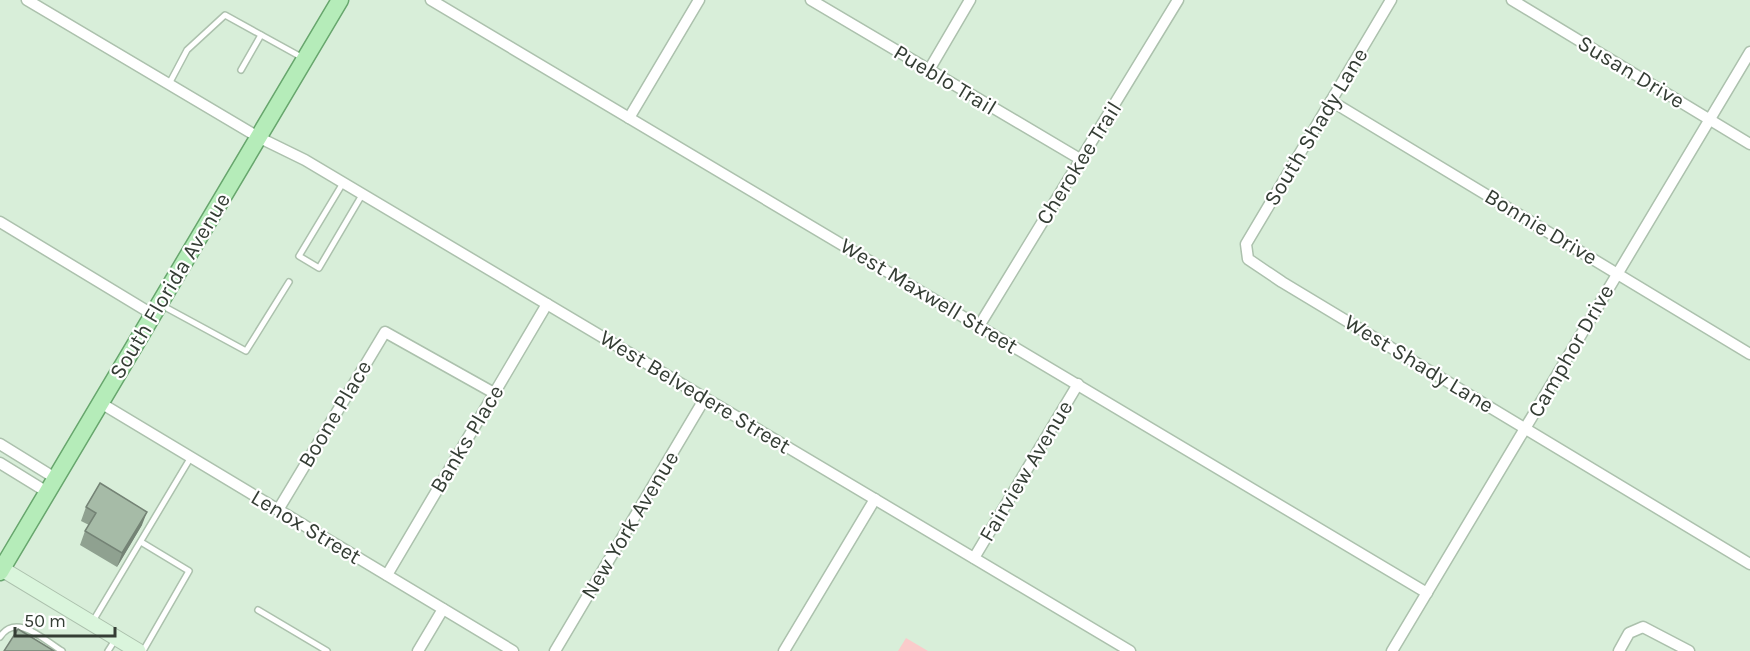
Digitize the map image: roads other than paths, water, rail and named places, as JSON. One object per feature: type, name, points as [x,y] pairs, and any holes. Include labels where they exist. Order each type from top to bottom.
[{"type":"main road","name":"South Florida Avenue","points":[[1,570],[340,0]]},
{"type":"street","name":"West Belvedere Street","points":[[27,0],[258,137],[363,194],[1130,651]]},
{"type":"street","name":"West Maxwell Street","points":[[431,0],[1427,593]]},
{"type":"street","points":[[629,118],[699,0]]},
{"type":"street","name":"Pueblo Trail","points":[[811,0],[1080,159]]},
{"type":"street","points":[[929,70],[970,0]]},
{"type":"street","name":"Cherokee Trail","points":[[979,326],[1178,0]]},
{"type":"street","name":"South Shady Lane","points":[[1246,255],[1246,244],[1391,0]]},
{"type":"street","name":"Susan Drive","points":[[1512,0],[1750,144]]},
{"type":"street","name":"Camphor Drive","points":[[1392,651],[1750,52]]},
{"type":"street","name":"Bonnie Drive","points":[[1331,101],[1750,354]]},
{"type":"street","points":[[0,222],[156,309]]},
{"type":"street","name":"West Shady Lane","points":[[1246,255],[1252,264],[1274,278],[1750,564]]},
{"type":"street","name":"Banks Place","points":[[387,575],[547,304]]},
{"type":"street","name":"Boone Place","points":[[278,510],[385,332],[494,393]]},
{"type":"street","name":"Fairview Avenue","points":[[974,558],[1078,384]]},
{"type":"street","name":"New York Avenue","points":[[555,651],[705,398]]},
{"type":"street","name":"Lenox Street","points":[[99,402],[513,651]]},
{"type":"street","points":[[0,444],[51,485]]},
{"type":"street","points":[[0,463],[51,485]]},
{"type":"street","points":[[784,651],[875,499]]},
{"type":"street","points":[[1,570],[93,622],[138,651]]},
{"type":"street","points":[[418,651],[443,609]]},
{"type":"street","points":[[1619,651],[1629,633],[1638,627],[1653,630],[1689,651]]},
{"type":"lane","points":[[169,84],[187,50],[225,15],[304,59]]},
{"type":"lane","points":[[241,70],[261,35]]},
{"type":"lane","points":[[343,183],[299,256],[319,268],[363,194]]},
{"type":"lane","points":[[156,309],[246,351],[289,282]]},
{"type":"lane","points":[[93,622],[191,458]]},
{"type":"lane","points":[[141,542],[189,571],[143,651]]},
{"type":"lane","points":[[258,610],[327,651]]},
{"type":"lane","points":[[0,637],[5,629],[12,626],[23,627],[62,651]]},
{"type":"lane","points":[[108,651],[117,637]]}]
